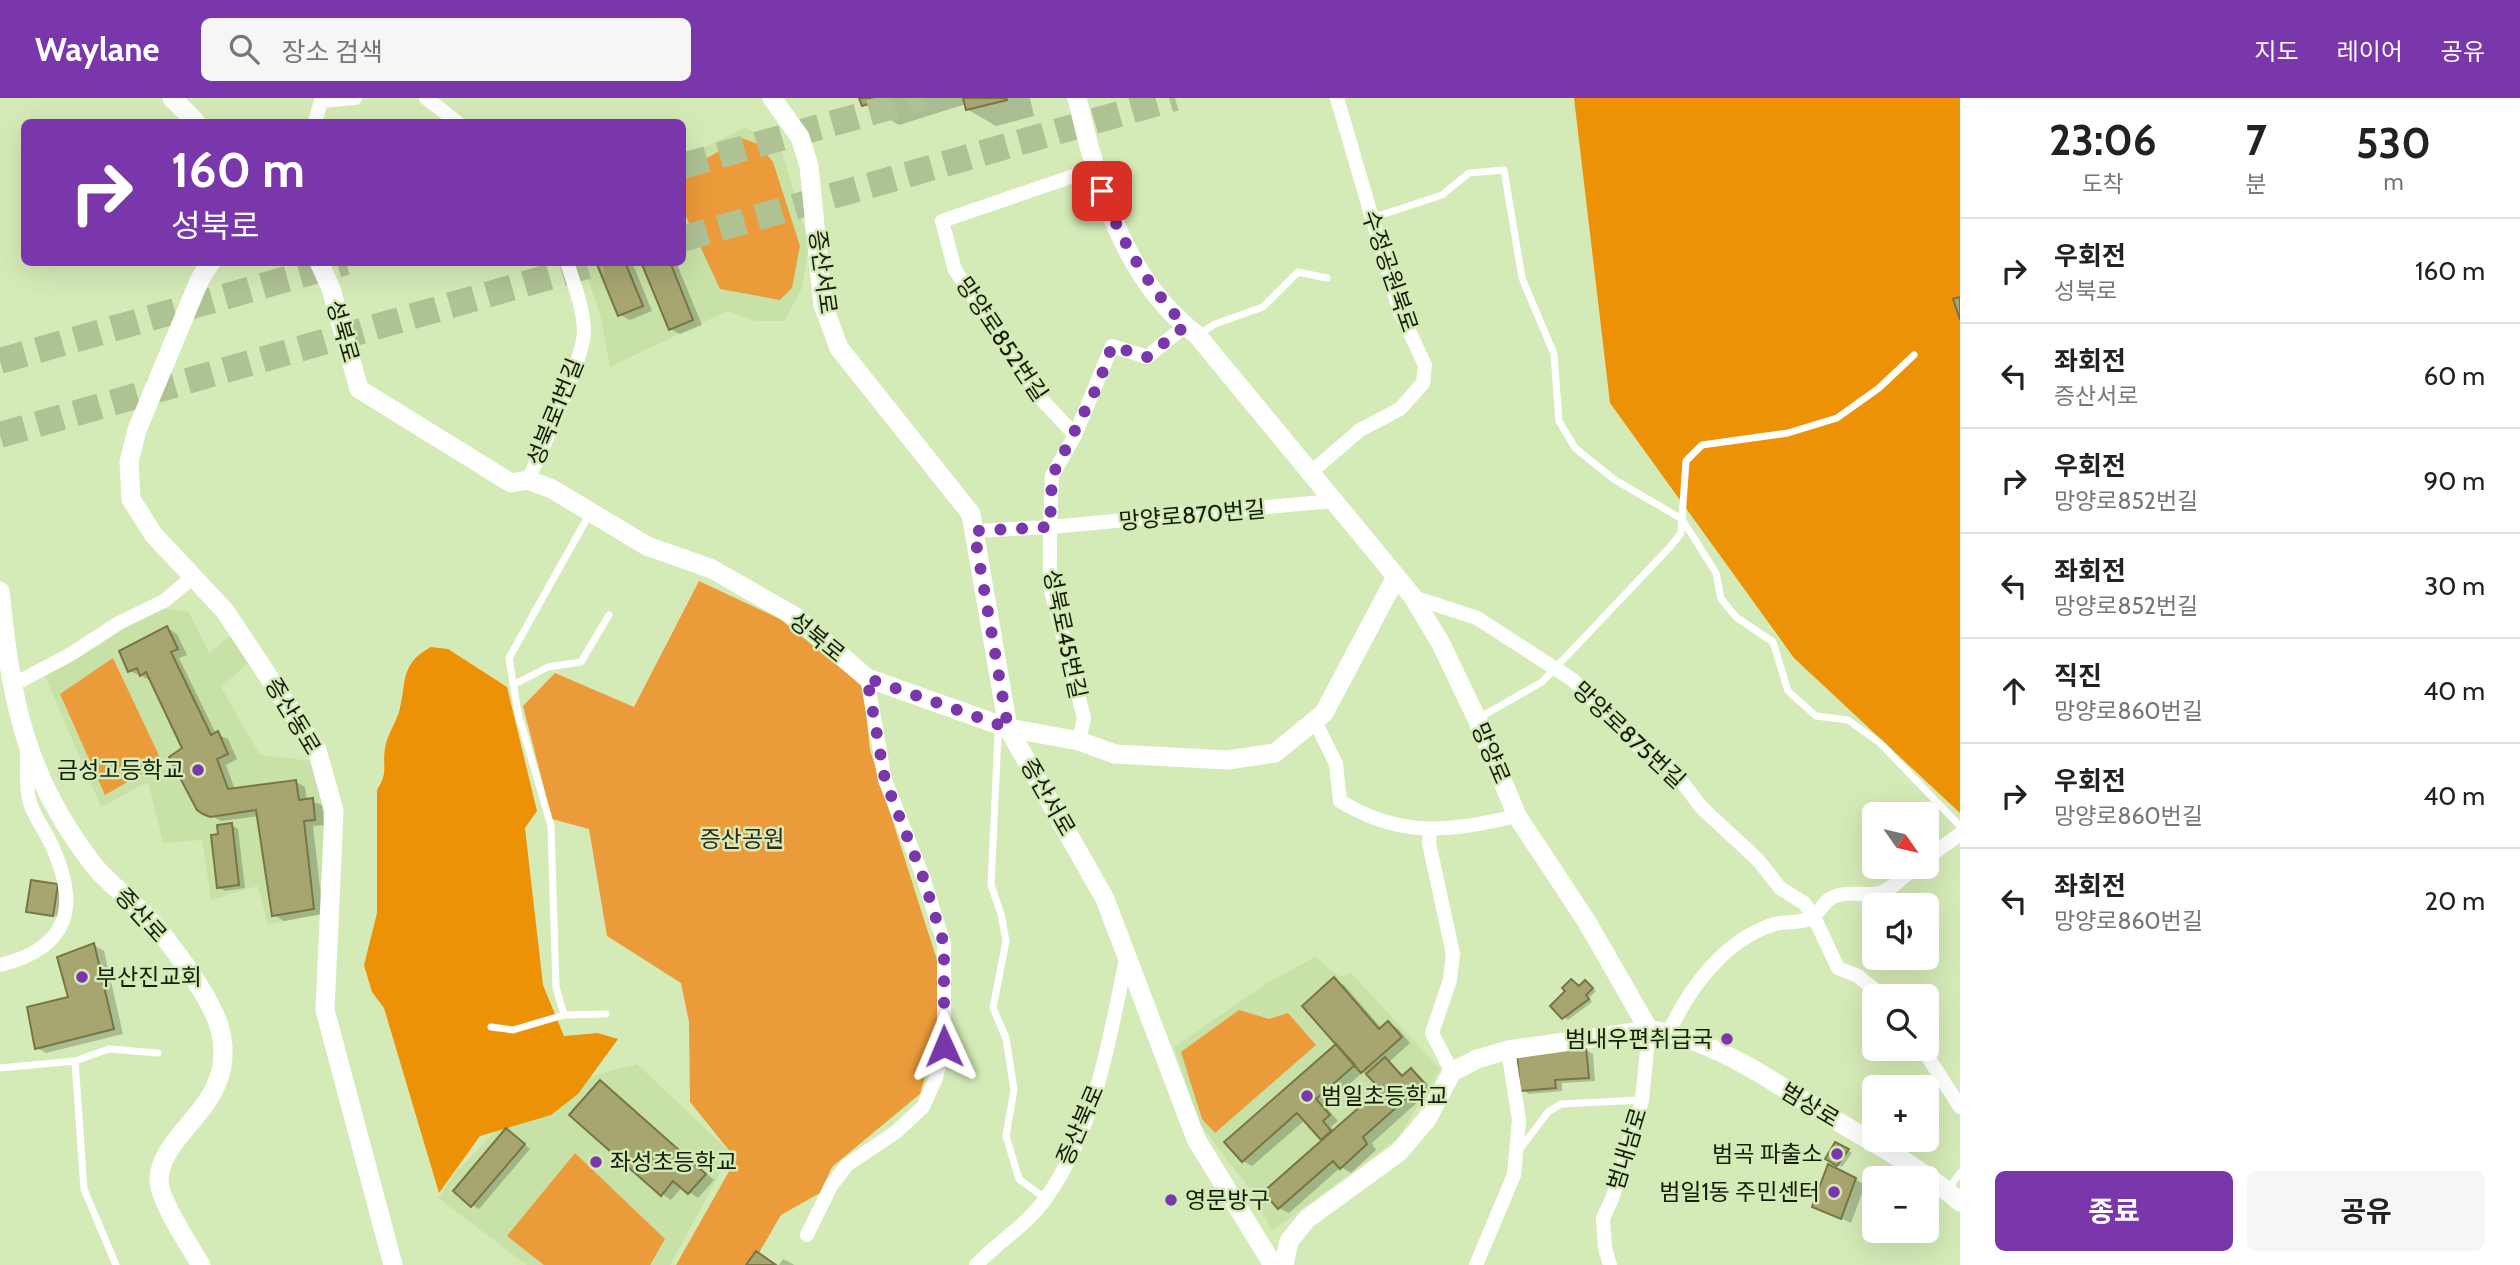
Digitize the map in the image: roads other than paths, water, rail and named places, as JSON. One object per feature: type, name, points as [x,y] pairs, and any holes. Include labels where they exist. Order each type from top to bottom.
[{"type":"street","points":[[172,98],[193,119]]},
{"type":"street","points":[[315,119],[321,101],[355,98]]},
{"type":"street","points":[[426,98],[453,119]]},
{"type":"street","name":"증산서로","points":[[772,98],[800,137],[809,166],[823,305],[839,348],[971,514],[1008,728],[1105,898],[1145,1010],[1196,1139],[1273,1265]]},
{"type":"street","name":"망양로","points":[[1077,98],[1094,169],[1120,236],[1149,286],[1191,331],[1413,597],[1441,644],[1477,719],[1517,816],[1659,1031]]},
{"type":"street","name":"수정공원북로","points":[[1310,473],[1360,430],[1400,409],[1423,383],[1425,365],[1399,310],[1337,98]]},
{"type":"street","name":"망양로852번길","points":[[1075,435],[1043,401],[955,270],[942,221],[1094,169]]},
{"type":"street","name":"증산동로","points":[[208,266],[200,279],[137,430],[129,462],[131,499],[153,534],[225,611],[317,750],[334,811],[325,1010],[393,1265]]},
{"type":"street","name":"성북로","points":[[321,266],[331,289],[359,388],[511,484],[528,480],[552,489],[647,546],[712,569],[796,617],[867,678],[1008,728],[1079,741],[1115,754],[1228,760],[1275,753],[1324,713],[1396,577]]},
{"type":"street","name":"성북로1번길","points":[[528,480],[575,368],[584,334],[582,311],[567,266]]},
{"type":"street","points":[[974,531],[1050,527],[1052,476],[1075,435],[1112,346],[1147,357],[1191,331]]},
{"type":"street","name":"망양로870번길","points":[[1050,527],[1333,501]]},
{"type":"street","name":"성북로45번길","points":[[1050,527],[1050,586],[1084,718],[1079,741]]},
{"type":"street","points":[[9,679],[23,680],[71,654],[119,624],[164,601],[193,577]]},
{"type":"street","name":"증산로","points":[[0,591],[9,679],[27,746],[49,797],[93,864],[149,919],[195,981],[217,1021],[222,1063],[214,1090],[194,1121],[164,1158],[159,1182],[201,1265]]},
{"type":"street","name":"망양로875번길","points":[[1413,597],[1477,618],[1553,670],[1573,680],[1635,744],[1670,766],[1701,807],[1758,860],[1780,888],[1804,903],[1814,916]]},
{"type":"street","points":[[807,1235],[831,1186],[847,1165],[896,1132],[923,1107],[936,1078],[944,1046],[944,944],[923,877],[885,780],[867,678]]},
{"type":"street","points":[[1315,721],[1336,765],[1340,801],[1380,820],[1408,828],[1456,830],[1517,816]]},
{"type":"street","points":[[0,965],[22,959],[43,945],[60,929],[67,914],[67,891],[62,870],[29,801],[27,746]]},
{"type":"street","points":[[1430,830],[1429,843],[1453,954],[1450,980],[1432,1033],[1452,1072]]},
{"type":"street","points":[[1939,849],[1960,834]]},
{"type":"street","points":[[1868,984],[1858,976],[1838,968],[1814,916],[1823,902],[1839,895],[1882,893],[1900,879]]},
{"type":"street","name":"범내남로","points":[[1610,1265],[1605,1248],[1603,1218],[1612,1199],[1642,1100],[1659,1031],[1709,969],[1739,942],[1774,924],[1802,922],[1814,916]]},
{"type":"street","name":"증산북로","points":[[976,1265],[1046,1199],[1075,1147],[1096,1099],[1127,954]]},
{"type":"street","points":[[1284,1265],[1289,1241],[1307,1219],[1399,1152],[1427,1119],[1452,1072],[1477,1059],[1508,1050],[1659,1031]]},
{"type":"street","name":"범상로","points":[[1659,1031],[1710,1049],[1775,1083],[1953,1196]]},
{"type":"street","points":[[1476,1265],[1514,1175],[1519,1120],[1508,1050]]},
{"type":"street","points":[[1930,1061],[1960,1107]]},
{"type":"lane","points":[[1371,219],[1442,195],[1469,173],[1504,170],[1522,278],[1554,354],[1559,421],[1575,448],[1615,480],[1682,519],[1716,573],[1721,599],[1736,617],[1773,642],[1788,691],[1816,716],[1847,720],[1880,743],[1960,826]]},
{"type":"lane","points":[[1191,331],[1263,307],[1298,272],[1326,278]]},
{"type":"lane","points":[[1477,719],[1542,682],[1670,547],[1681,533],[1686,461],[1702,445],[1787,433],[1837,418],[1878,388],[1914,355]]},
{"type":"lane","points":[[564,1015],[556,987],[551,826],[517,713],[509,658],[591,512]]},
{"type":"lane","points":[[513,685],[548,667],[582,662],[609,615]]},
{"type":"lane","points":[[1008,728],[999,736],[990,861],[990,885],[1001,914],[1006,941],[993,1008],[1006,1038],[1014,1090],[1006,1136],[1018,1179],[1046,1199]]},
{"type":"lane","points":[[491,1027],[513,1030],[564,1015],[606,1014]]},
{"type":"lane","points":[[0,1068],[75,1061],[109,1049],[158,1053]]},
{"type":"lane","points":[[75,1061],[84,1189],[116,1265]]},
{"type":"lane","points":[[1516,1156],[1548,1112],[1561,1104],[1642,1100]]},
{"type":"lane","points":[[1953,1196],[1960,1173]]},
{"type":"tunnel","points":[[686,165],[922,98]]},
{"type":"tunnel","points":[[686,238],[1175,98]]},
{"type":"tunnel","points":[[0,361],[332,266]]},
{"type":"tunnel","points":[[0,435],[587,266]]},
{"type":"place","name":"금성고등학교","points":[[198,770]]},
{"type":"place","name":"부산진교회","points":[[82,977]]},
{"type":"place","name":"범내우편취급국","points":[[1727,1039]]},
{"type":"place","name":"범일초등학교","points":[[1307,1096]]},
{"type":"place","name":"범곡 파출소","points":[[1837,1154]]},
{"type":"place","name":"좌성초등학교","points":[[596,1162]]},
{"type":"place","name":"범일1동 주민센터","points":[[1834,1192]]},
{"type":"place","name":"영문방구","points":[[1171,1200]]},
{"type":"park label","name":"증산공원","points":[[742,839]]}]
